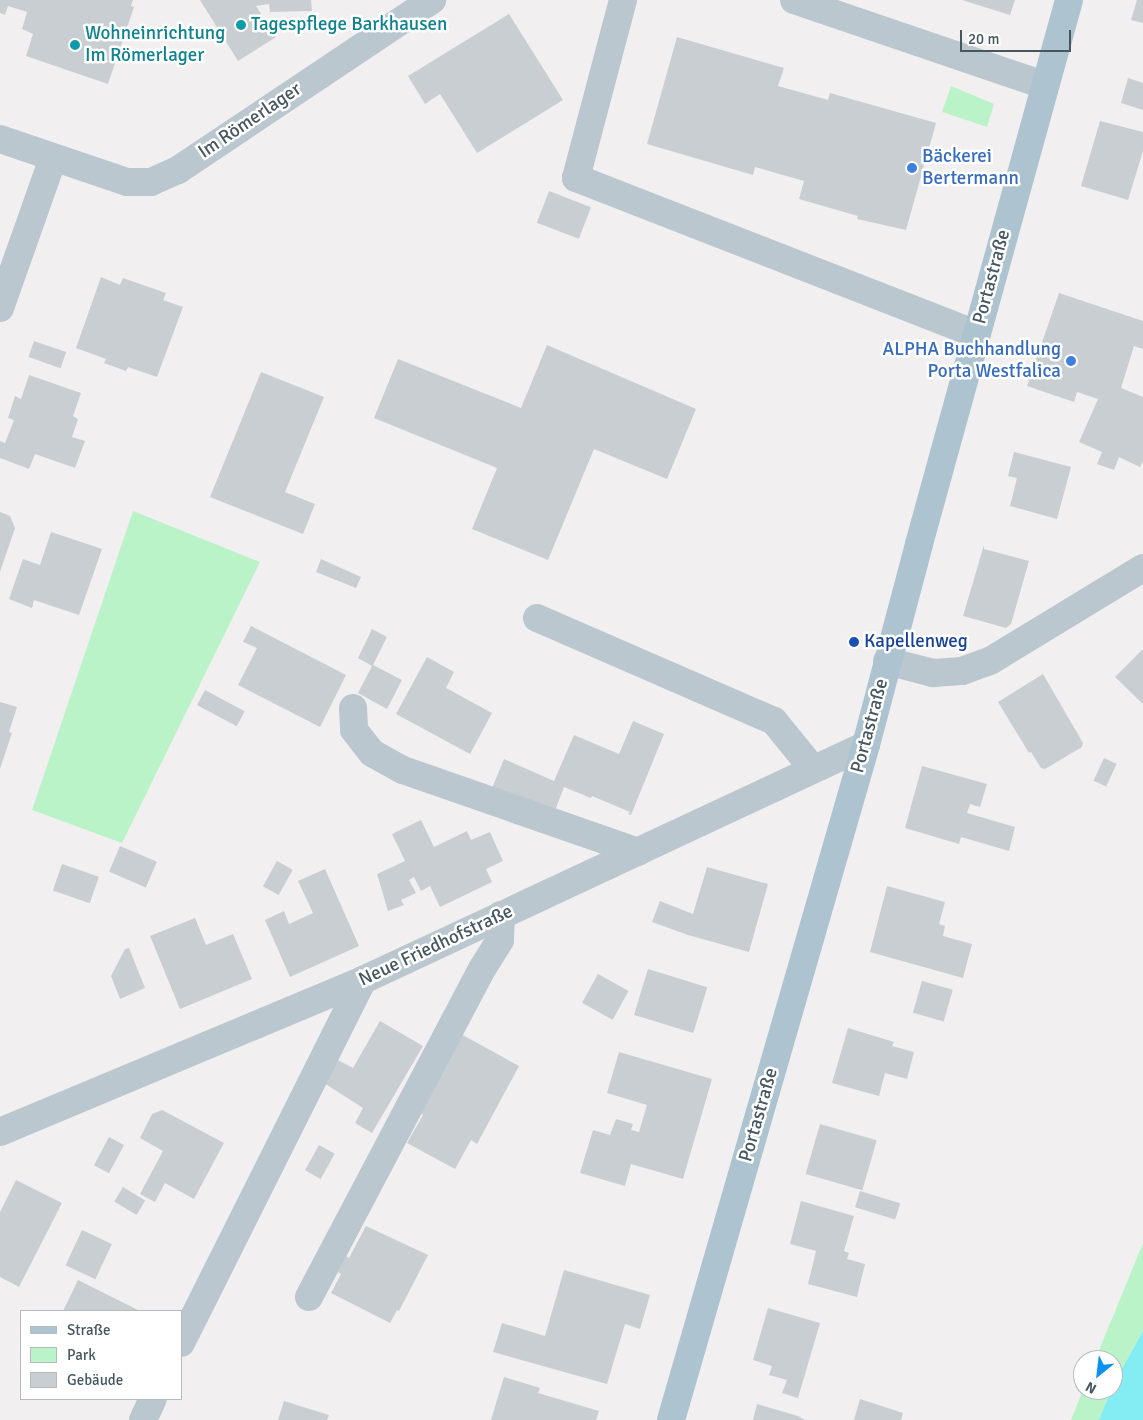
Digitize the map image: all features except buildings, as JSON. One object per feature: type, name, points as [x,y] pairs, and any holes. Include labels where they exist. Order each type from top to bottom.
[{"type":"main road","name":"Portastraße","points":[[671,1420],[866,745],[976,334],[1069,0]]},
{"type":"street","name":"Im Römerlager","points":[[0,139],[127,182],[151,182],[178,170],[432,0]]},
{"type":"street","points":[[623,0],[576,178],[976,334]]},
{"type":"street","points":[[794,0],[1044,85]]},
{"type":"street","points":[[0,308],[53,158]]},
{"type":"street","points":[[887,661],[934,673],[962,671],[990,661],[1143,568]]},
{"type":"street","points":[[537,618],[774,721],[813,769]]},
{"type":"street","points":[[353,708],[354,730],[372,753],[403,770],[638,852]]},
{"type":"street","name":"Neue Friedhofstraße","points":[[0,1132],[363,980],[866,745]]},
{"type":"street","points":[[310,1297],[482,969],[500,940],[501,915]]},
{"type":"street","points":[[182,1341],[363,980]]},
{"type":"street","points":[[143,1420],[153,1400]]},
{"type":"green space","points":[[951,86],[994,104],[987,127],[942,112]]},
{"type":"green space","points":[[133,511],[260,562],[122,843],[32,810]]},
{"type":"green space","points":[[1143,1243],[1143,1331],[1123,1367],[1123,1350],[1099,1350]]},
{"type":"green space","points":[[1079,1400],[1107,1400],[1099,1420],[1071,1420]]},
{"type":"water","points":[[1143,1331],[1143,1420],[1099,1420],[1107,1400],[1123,1400],[1123,1367]]},
{"type":"place","name":"Tagespflege Barkhausen","points":[[241,25]]},
{"type":"place","name":"Wohneinrichtung Im Römerlager","points":[[75,45]]},
{"type":"place","name":"Bäckerei Bertermann","points":[[912,168]]},
{"type":"place","name":"ALPHA Buchhandlung Porta Westfalica","points":[[1071,361]]},
{"type":"place","name":"Kapellenweg","points":[[854,642]]}]
